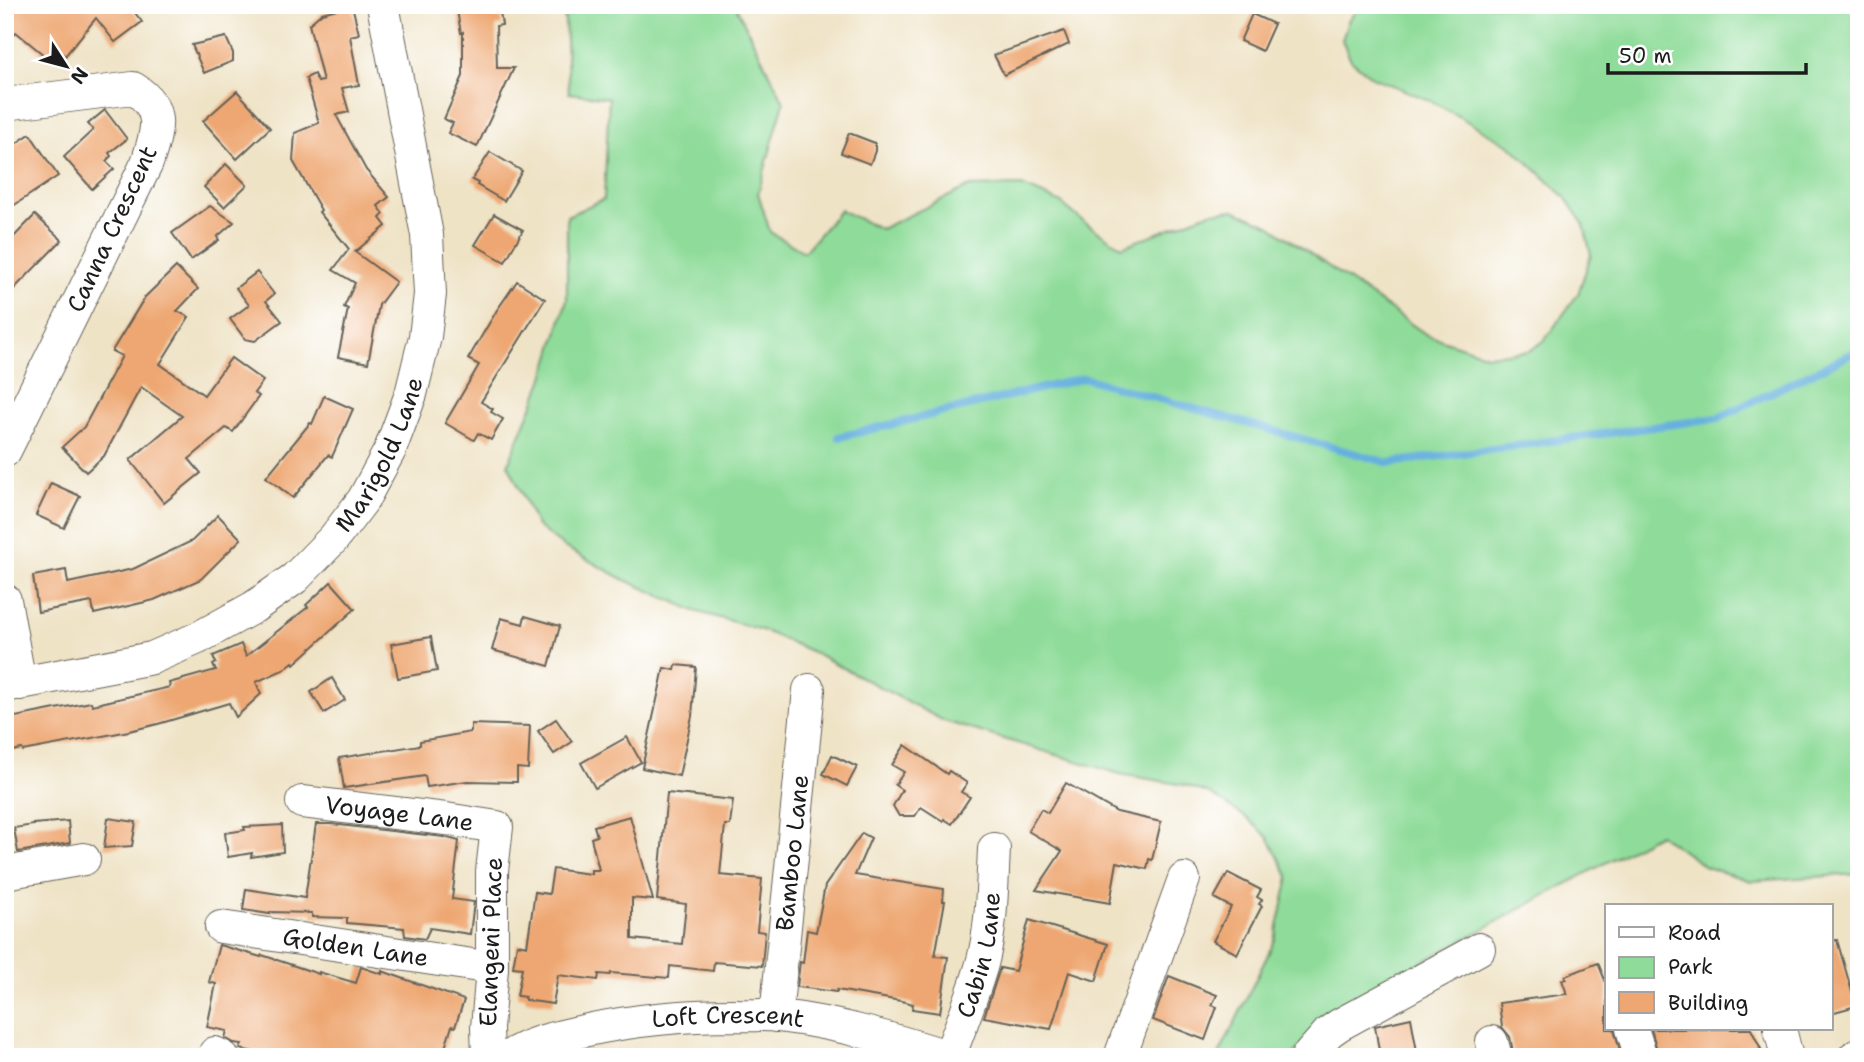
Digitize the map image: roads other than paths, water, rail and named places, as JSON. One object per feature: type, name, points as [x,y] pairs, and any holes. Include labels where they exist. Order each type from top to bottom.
[{"type":"street","name":"Marigold Lane","points":[[12,685],[152,658],[198,638],[254,607],[295,578],[334,538],[363,500],[390,450],[411,394],[425,337],[430,294],[427,235],[383,5]]},
{"type":"street","name":"Canna Crescent","points":[[5,104],[133,88],[144,95],[152,105],[157,134],[147,163],[5,451]]},
{"type":"street","points":[[5,600],[12,685]]},
{"type":"street","name":"Bamboo Lane","points":[[776,1016],[809,690]]},
{"type":"street","name":"Voyage Lane","points":[[302,802],[496,827]]},
{"type":"street","name":"Elangeni Place","points":[[488,1057],[492,871],[496,827]]},
{"type":"street","name":"Cabin Lane","points":[[949,1057],[982,963],[989,927],[994,849]]},
{"type":"street","points":[[5,873],[84,859]]},
{"type":"street","points":[[1120,1057],[1184,880]]},
{"type":"street","name":"Golden Lane","points":[[221,928],[492,968]]},
{"type":"street","points":[[1307,1057],[1329,1032],[1339,1025],[1479,949]]},
{"type":"street","name":"Loft Crescent","points":[[508,1057],[526,1047],[550,1039],[617,1023],[705,1015],[776,1016],[843,1026],[949,1057]]},
{"type":"street","points":[[1632,1030],[1642,1057]]},
{"type":"street","points":[[1780,1030],[1787,1057]]},
{"type":"street","points":[[1854,1057],[1859,1055]]},
{"type":"waterway","points":[[839,437],[1084,378],[1389,463],[1718,418],[1859,350]]}]
